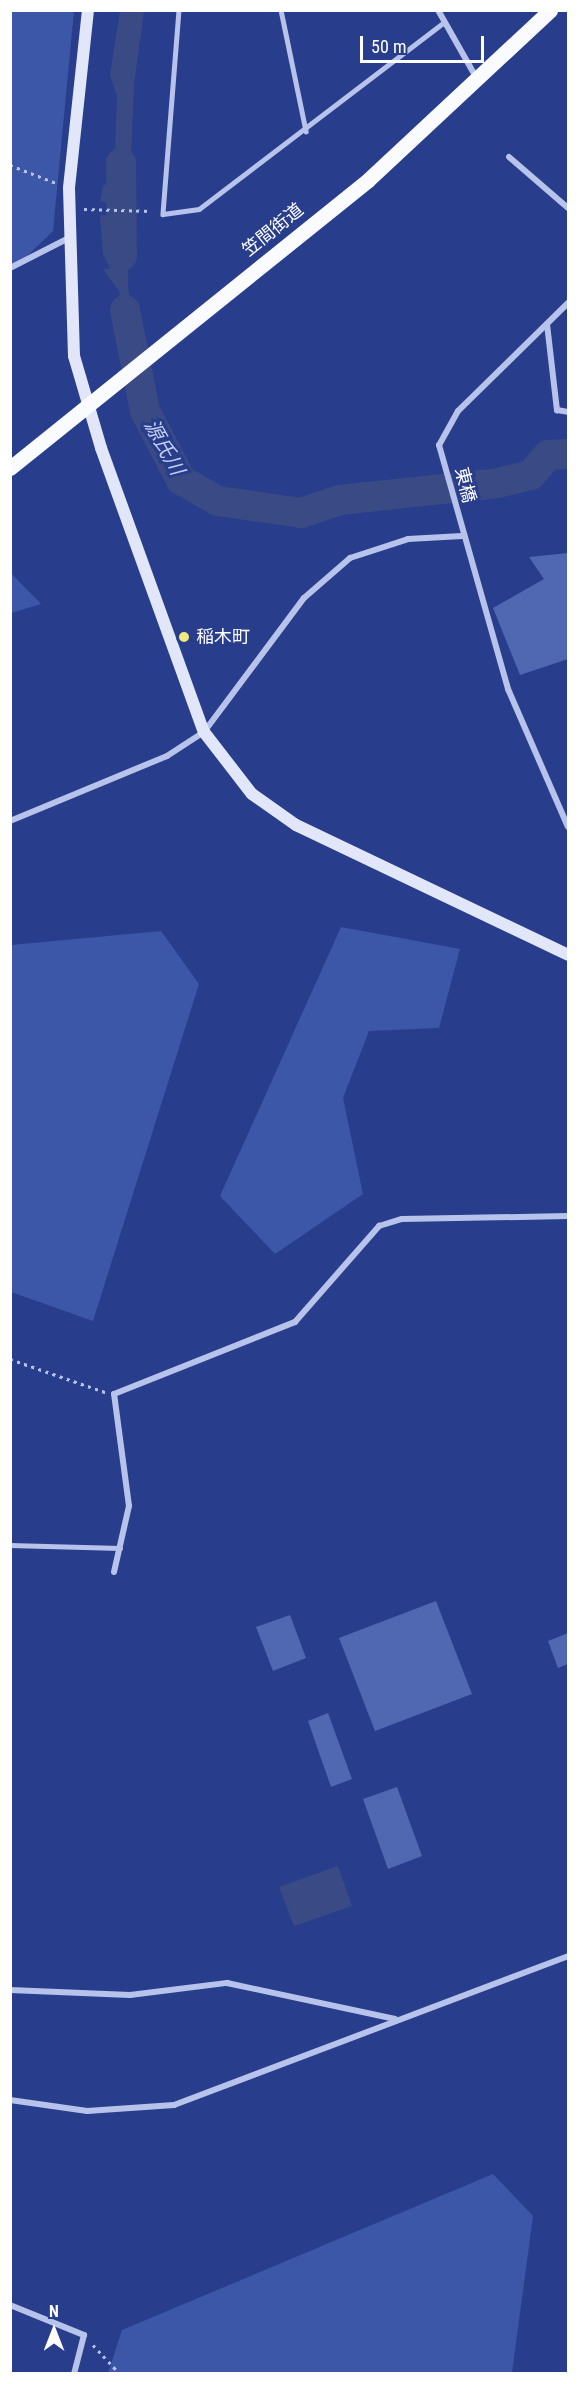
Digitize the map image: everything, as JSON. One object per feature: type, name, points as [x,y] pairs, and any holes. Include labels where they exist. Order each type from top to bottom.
[{"type":"main road","name":"笠間街道","points":[[10,468],[109,386],[368,180],[478,82],[550,10]]},
{"type":"street","points":[[88,10],[69,188],[74,356],[88,405],[204,732],[252,794],[296,825],[568,955]]},
{"type":"street","points":[[438,10],[443,23],[478,82]]},
{"type":"street","points":[[509,157],[568,208]]},
{"type":"street","points":[[10,268],[69,238]]},
{"type":"street","points":[[568,303],[546,324],[557,410],[568,412]]},
{"type":"street","name":"東橋","points":[[546,324],[458,411],[439,445],[462,536],[508,689],[568,827]]},
{"type":"street","points":[[10,821],[167,756],[204,732],[322,577],[350,558],[408,539],[462,536]]},
{"type":"street","points":[[114,1572],[129,1506],[114,1394],[294,1322],[379,1226],[402,1220],[568,1216]]},
{"type":"street","points":[[10,2100],[87,2112],[174,2105],[263,2076],[395,2019],[568,1956]]},
{"type":"street","points":[[10,1990],[130,1995],[227,1983],[395,2019]]},
{"type":"street","points":[[10,2305],[84,2335],[74,2373]]},
{"type":"lane","points":[[179,10],[163,214],[199,209],[306,130],[443,23]]},
{"type":"lane","points":[[281,10],[306,130]]},
{"type":"lane","points":[[10,1545],[120,1548]]},
{"type":"path","points":[[10,165],[69,188]]},
{"type":"path","points":[[93,209],[151,212]]},
{"type":"path","points":[[10,1359],[114,1394]]},
{"type":"path","points":[[84,2335],[120,2373]]},
{"type":"shaded area","points":[[10,11],[74,11],[53,231],[19,264],[10,263]]},
{"type":"shaded area","points":[[120,11],[144,11],[134,85],[129,203],[100,202],[103,186],[114,180],[117,96],[110,75]]},
{"type":"shaded area","points":[[100,215],[129,216],[128,287],[136,344],[121,356],[124,335],[115,321],[122,310],[119,291],[103,269],[110,268],[103,254]]},
{"type":"shaded area","points":[[11,573],[41,604],[11,613]]},
{"type":"shaded area","points":[[341,927],[460,949],[439,1028],[369,1031],[343,1098],[363,1194],[275,1254],[220,1196]]},
{"type":"shaded area","points":[[161,931],[199,984],[93,1321],[11,1292],[11,945]]},
{"type":"shaded area","points":[[338,1866],[352,1906],[294,1926],[279,1887]]},
{"type":"shaded area","points":[[493,2174],[533,2216],[512,2373],[108,2373],[122,2330]]},
{"type":"building","points":[[568,553],[568,659],[520,675],[493,608],[544,579],[529,557]]},
{"type":"building","points":[[436,1601],[472,1694],[375,1731],[339,1638]]},
{"type":"building","points":[[290,1615],[306,1658],[273,1671],[256,1627]]},
{"type":"building","points":[[568,1633],[568,1664],[558,1668],[548,1641]]},
{"type":"building","points":[[328,1713],[352,1779],[331,1787],[308,1721]]},
{"type":"building","points":[[397,1787],[422,1856],[388,1869],[363,1799]]},
{"type":"waterway","name":"源氏川","points":[[121,163],[122,256]]},
{"type":"waterway","name":"源氏川","points":[[125,310],[145,411],[181,480],[218,501],[301,513],[340,500],[498,483],[531,475],[548,455],[568,454]]},
{"type":"place","name":"稲木町","points":[[184,637]]}]
